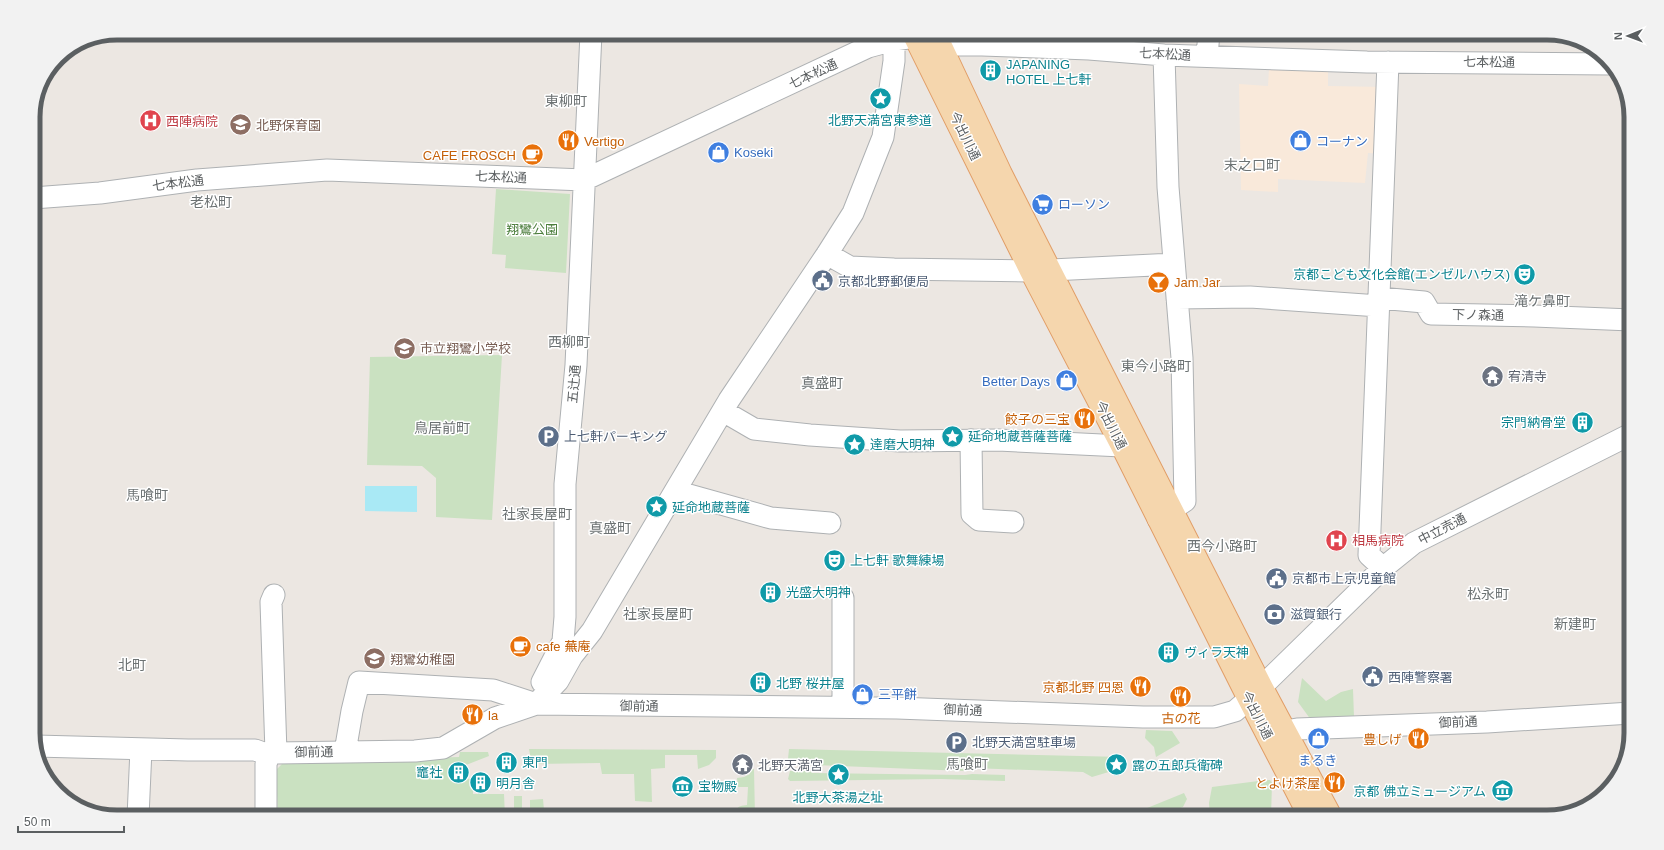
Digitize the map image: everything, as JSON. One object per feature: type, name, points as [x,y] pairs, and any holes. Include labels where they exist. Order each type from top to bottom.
[{"type":"main road","name":"今出川通","points":[[928,40],[1001,174],[1041,270],[1122,446],[1165,514]]},
{"type":"main road","name":"今出川通","points":[[1041,270],[1256,694],[1302,810]]},
{"type":"main road","name":"今出川通","points":[[1256,694],[1285,730],[1327,810]]},
{"type":"street","name":"五辻通","points":[[536,704],[540,687],[563,641],[566,617],[565,484],[576,365],[591,40]]},
{"type":"street","name":"七本松通","points":[[40,197],[100,193],[197,180],[326,170],[584,180],[868,47],[894,40]]},
{"type":"street","points":[[345,752],[359,682],[493,690],[536,704],[558,681],[572,656],[592,631],[723,411],[853,213],[883,137],[894,61],[894,40]]},
{"type":"street","name":"七本松通","points":[[939,40],[956,45],[1089,41],[1164,55],[1388,62],[1590,56]]},
{"type":"street","points":[[1207,56],[1208,40]]},
{"type":"street","points":[[1164,55],[1168,187],[1182,358],[1185,501],[1165,514]]},
{"type":"street","points":[[1383,568],[1369,554],[1388,62]]},
{"type":"street","points":[[827,254],[850,267],[894,269],[1041,270],[1174,264]]},
{"type":"street","name":"下ノ森通","points":[[1177,298],[1250,297],[1379,302],[1424,302],[1430,314],[1624,320]]},
{"type":"street","points":[[723,411],[754,429],[794,434],[900,441],[971,440],[1122,446]]},
{"type":"street","name":"中立売通","points":[[1256,694],[1383,568],[1414,543],[1624,438]]},
{"type":"street","points":[[971,440],[972,514],[979,520],[1013,522]]},
{"type":"street","points":[[675,491],[771,518],[830,523]]},
{"type":"street","points":[[266,810],[266,764],[273,754],[271,602],[274,594]]},
{"type":"street","points":[[843,598],[843,707]]},
{"type":"street","points":[[566,617],[571,628],[578,632],[592,631]]},
{"type":"street","name":"御前通","points":[[41,746],[256,750],[273,754],[415,752],[443,748],[495,718],[536,704],[896,708],[1136,717],[1214,717],[1235,710],[1256,694]]},
{"type":"street","name":"御前通","points":[[1285,730],[1305,728],[1487,722],[1624,713]]},
{"type":"street","points":[[138,810],[141,749]]},
{"type":"shaded area","points":[[1269,69],[1328,71],[1328,86],[1385,87],[1384,154],[1368,153],[1365,183],[1278,179],[1278,192],[1241,190],[1239,84],[1268,86]]},
{"type":"green space","name":"翔鸞公園","points":[[496,189],[570,194],[566,273],[505,268],[506,255],[492,254]]},
{"type":"green space","points":[[502,355],[492,520],[436,517],[436,478],[422,466],[367,465],[370,357]]},
{"type":"green space","points":[[1302,678],[1326,701],[1341,692],[1353,689],[1354,717],[1311,720],[1298,702]]},
{"type":"green space","points":[[1146,730],[1172,731],[1180,743],[1156,757],[1154,747],[1145,738]]},
{"type":"green space","points":[[529,749],[716,750],[716,758],[709,765],[698,769],[697,755],[665,755],[665,768],[651,769],[652,802],[635,801],[634,774],[602,774],[600,763],[536,764],[531,760]]},
{"type":"green space","points":[[789,749],[1123,757],[1122,768],[1092,777],[1083,772],[972,768],[965,771],[815,765],[810,762],[789,761]]},
{"type":"green space","points":[[460,752],[488,752],[489,756],[462,768],[453,768],[453,776],[473,780],[473,794],[504,794],[505,810],[278,810],[276,770],[284,762],[459,757]]},
{"type":"green space","points":[[750,769],[754,769],[755,810],[736,810],[739,807],[747,805],[748,787],[738,787],[737,778],[750,774]]},
{"type":"green space","points":[[790,771],[809,771],[813,773],[1005,775],[1005,781],[941,779],[790,781],[788,779]]},
{"type":"green space","points":[[1270,780],[1272,783],[1271,810],[1210,810],[1209,803],[1212,787]]},
{"type":"green space","points":[[1184,793],[1187,799],[1183,807],[1174,810],[1142,810]]},
{"type":"green space","points":[[514,796],[522,796],[522,810],[514,810]]},
{"type":"green space","points":[[543,799],[544,810],[530,810],[530,800]]},
{"type":"water","points":[[365,486],[417,486],[417,512],[365,511]]},
{"type":"place","name":"JAPANING HOTEL 上七軒","points":[[991,71]]},
{"type":"place","name":"北野天満宮東参道","points":[[880,98]]},
{"type":"place","name":"西陣病院","points":[[150,121]]},
{"type":"place","name":"北野保育園","points":[[241,125]]},
{"type":"place","name":"Vertigo","points":[[568,141]]},
{"type":"place","name":"コーナン","points":[[1301,141]]},
{"type":"place","name":"Koseki","points":[[719,152]]},
{"type":"place","name":"CAFE FROSCH","points":[[532,155]]},
{"type":"place","name":"ローソン","points":[[1043,204]]},
{"type":"place","name":"京都こども文化会館(エンゼルハウス)","points":[[1525,274]]},
{"type":"place","name":"京都北野郵便局","points":[[822,281]]},
{"type":"place","name":"Jam Jar","points":[[1158,282]]},
{"type":"place","name":"市立翔鸞小学校","points":[[405,348]]},
{"type":"place","name":"宥清寺","points":[[1492,376]]},
{"type":"place","name":"Better Days","points":[[1066,381]]},
{"type":"place","name":"餃子の三宝","points":[[1085,419]]},
{"type":"place","name":"宗門納骨堂","points":[[1582,422]]},
{"type":"place","name":"上七軒パーキング","points":[[548,436]]},
{"type":"place","name":"延命地蔵菩薩菩薩","points":[[953,436]]},
{"type":"place","name":"達磨大明神","points":[[855,444]]},
{"type":"place","name":"延命地蔵菩薩","points":[[656,507]]},
{"type":"place","name":"相馬病院","points":[[1337,540]]},
{"type":"place","name":"上七軒 歌舞練場","points":[[834,560]]},
{"type":"place","name":"京都市上京児童館","points":[[1276,578]]},
{"type":"place","name":"光盛大明神","points":[[771,592]]},
{"type":"place","name":"滋賀銀行","points":[[1275,614]]},
{"type":"place","name":"cafe 蕪庵","points":[[520,646]]},
{"type":"place","name":"ヴィラ天神","points":[[1169,652]]},
{"type":"place","name":"翔鸞幼稚園","points":[[374,659]]},
{"type":"place","name":"西陣警察署","points":[[1373,677]]},
{"type":"place","name":"北野 桜井屋","points":[[760,683]]},
{"type":"place","name":"京都北野 四恩","points":[[1140,687]]},
{"type":"place","name":"三平餅","points":[[862,694]]},
{"type":"place","name":"古の花","points":[[1181,696]]},
{"type":"place","name":"la","points":[[473,715]]},
{"type":"place","name":"まるき","points":[[1318,738]]},
{"type":"place","name":"豊しげ","points":[[1418,739]]},
{"type":"place","name":"北野天満宮駐車場","points":[[957,742]]},
{"type":"place","name":"東門","points":[[507,762]]},
{"type":"place","name":"北野天満宮","points":[[743,765]]},
{"type":"place","name":"露の五郎兵衛碑","points":[[1117,765]]},
{"type":"place","name":"竈社","points":[[458,772]]},
{"type":"place","name":"北野大茶湯之址","points":[[838,775]]},
{"type":"place","name":"明月舎","points":[[481,783]]},
{"type":"place","name":"とよけ茶屋","points":[[1335,783]]},
{"type":"place","name":"宝物殿","points":[[682,786]]},
{"type":"place","name":"京都 佛立ミュージアム","points":[[1502,791]]},
{"type":"district","name":"東柳町","points":[[566,101]]},
{"type":"district","name":"末之口町","points":[[1252,165]]},
{"type":"district","name":"老松町","points":[[211,202]]},
{"type":"district","name":"滝ケ鼻町","points":[[1542,301]]},
{"type":"district","name":"西柳町","points":[[569,342]]},
{"type":"district","name":"東今小路町","points":[[1156,366]]},
{"type":"district","name":"真盛町","points":[[822,383]]},
{"type":"district","name":"鳥居前町","points":[[442,428]]},
{"type":"district","name":"馬喰町","points":[[147,495]]},
{"type":"district","name":"社家長屋町","points":[[537,514]]},
{"type":"district","name":"真盛町","points":[[610,528]]},
{"type":"district","name":"西今小路町","points":[[1222,546]]},
{"type":"district","name":"松永町","points":[[1488,594]]},
{"type":"district","name":"社家長屋町","points":[[658,614]]},
{"type":"district","name":"新建町","points":[[1575,624]]},
{"type":"district","name":"北町","points":[[132,665]]},
{"type":"district","name":"馬喰町","points":[[967,764]]}]
